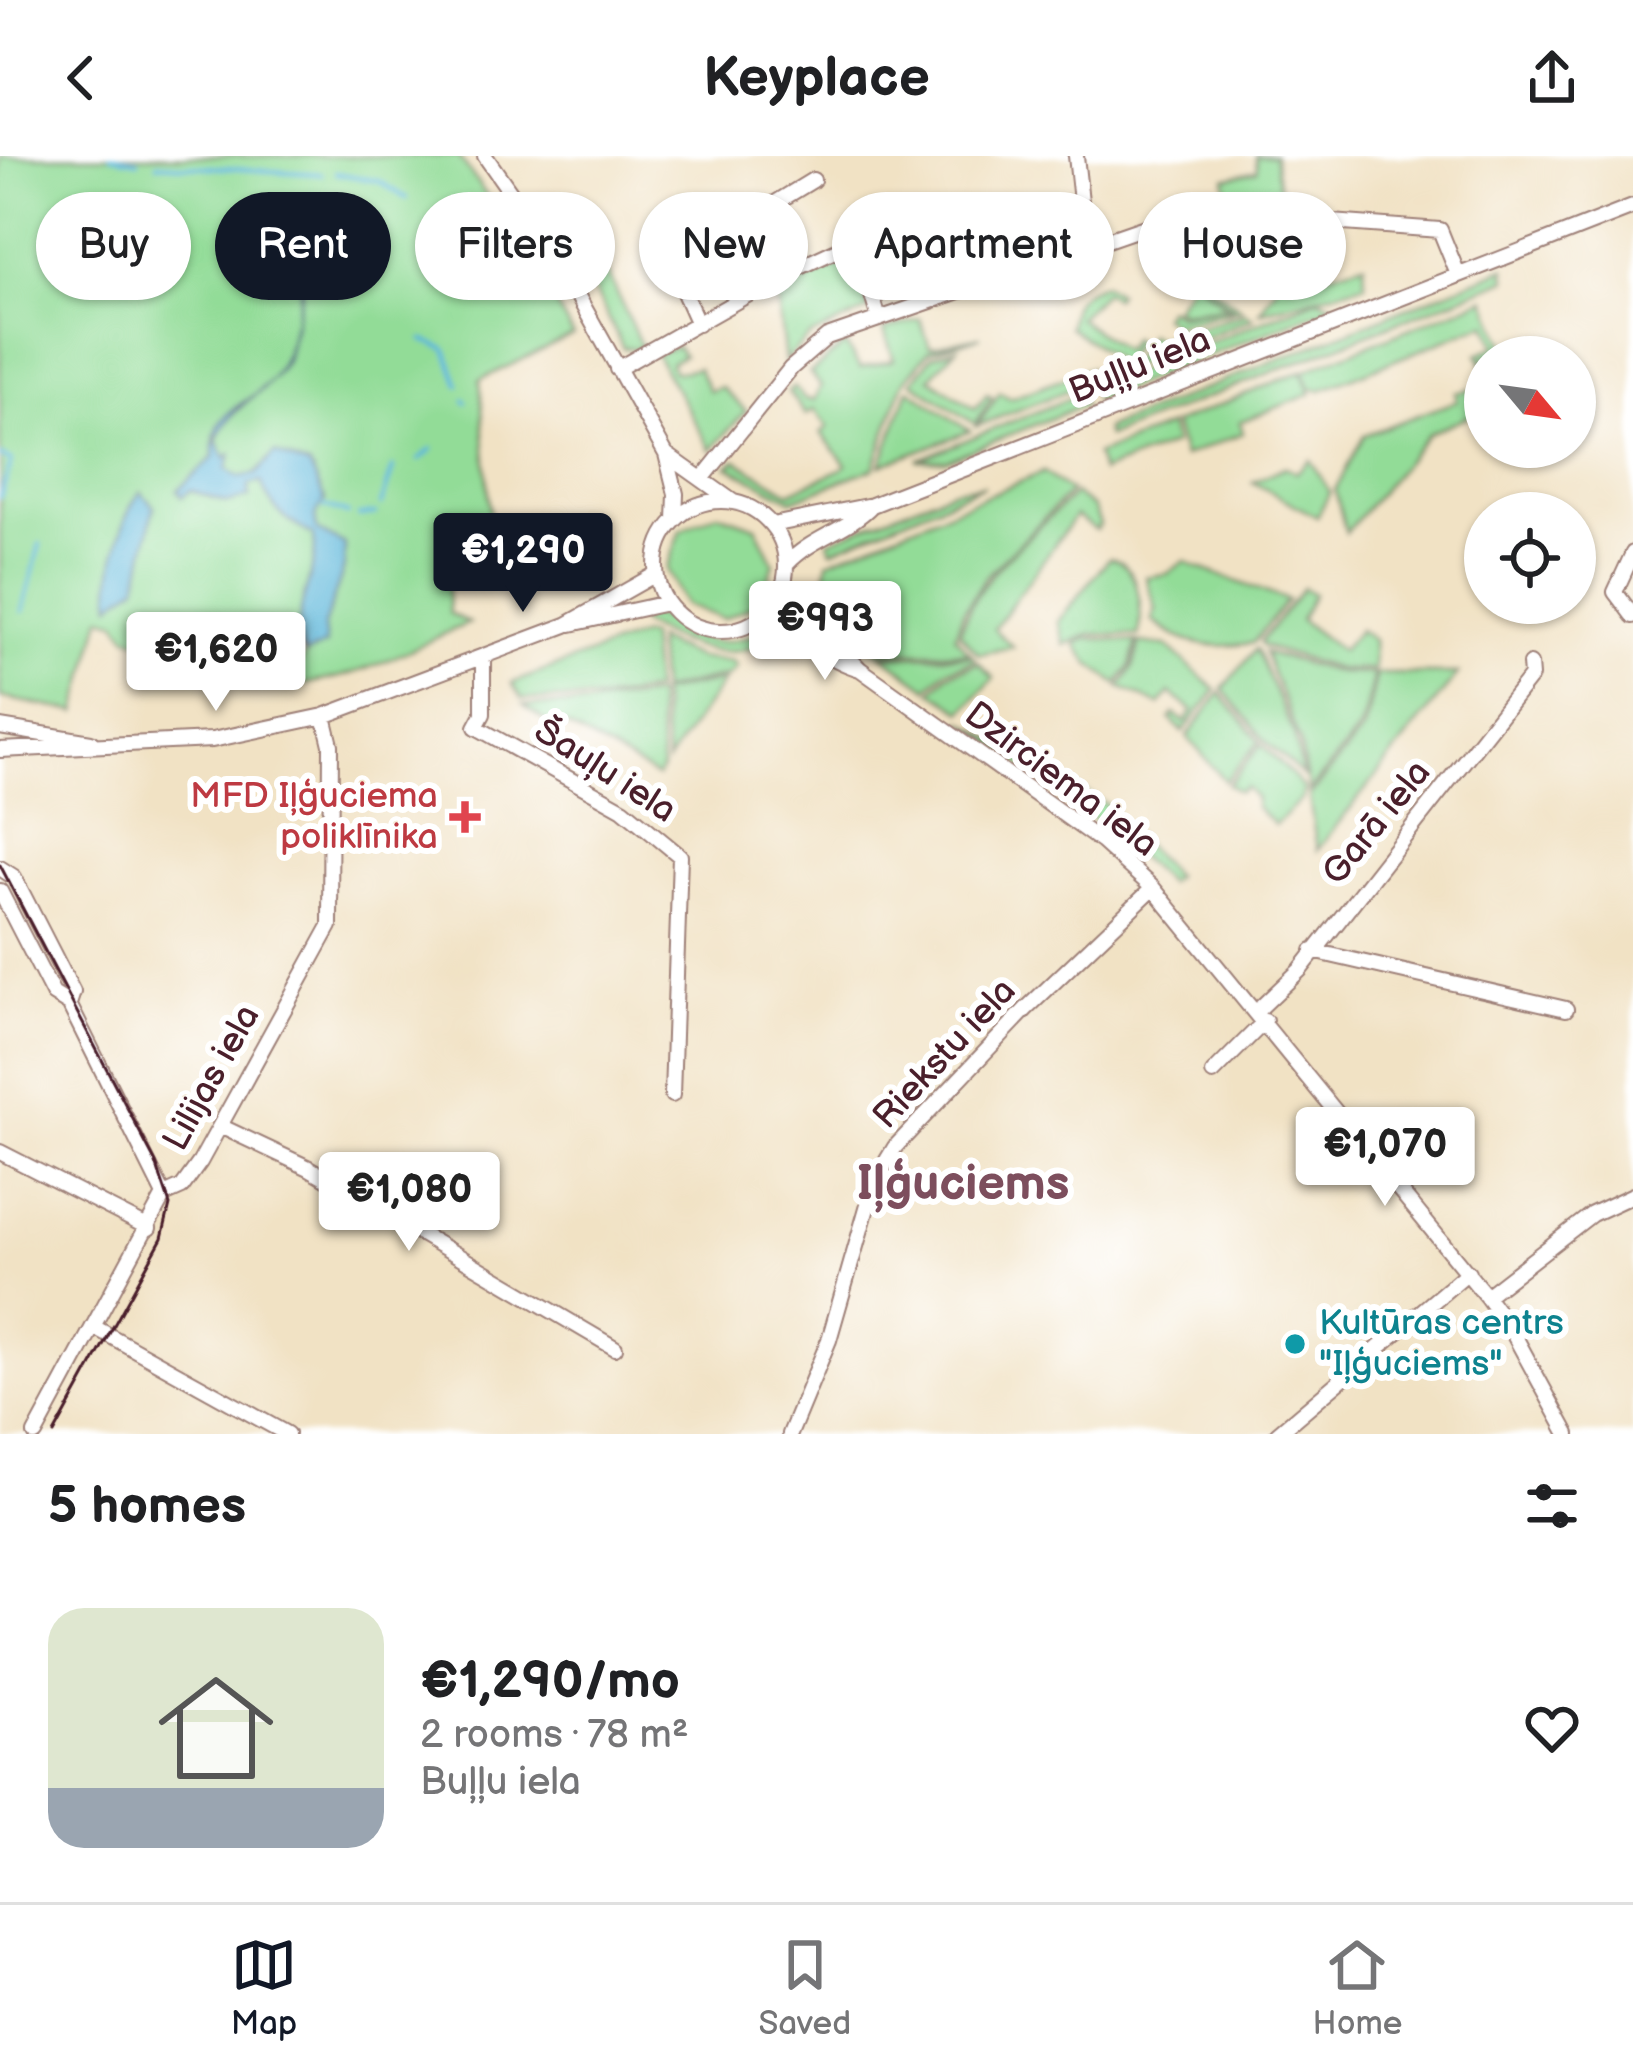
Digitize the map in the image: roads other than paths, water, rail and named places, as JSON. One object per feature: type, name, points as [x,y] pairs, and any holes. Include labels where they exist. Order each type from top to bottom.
[{"type":"street","points":[[484,156],[535,224],[666,454],[676,494],[675,520],[657,552],[656,574],[667,603],[686,621],[710,630],[754,623],[782,588],[787,564],[772,525],[666,454]]},
{"type":"street","points":[[1076,156],[1080,192]]},
{"type":"street","points":[[698,324],[672,266],[813,180]]},
{"type":"street","name":"Buļļu iela","points":[[772,525],[872,506],[1457,272],[1633,207]]},
{"type":"street","points":[[1114,237],[1165,220],[1205,214],[1440,230],[1457,272]]},
{"type":"street","points":[[617,368],[856,241],[879,319]]},
{"type":"street","points":[[702,479],[808,350],[933,300]]},
{"type":"street","points":[[675,520],[712,502],[732,501]]},
{"type":"street","name":"Buļļu iela","points":[[787,564],[814,539],[859,519],[872,506]]},
{"type":"street","points":[[1633,553],[1615,592],[1633,616]]},
{"type":"street","points":[[0,750],[212,740],[324,716],[566,625],[656,574]]},
{"type":"street","name":"Dzirciema iela","points":[[782,588],[860,669],[1102,842],[1153,888],[1486,1295],[1513,1333],[1568,1434]]},
{"type":"street","points":[[566,625],[667,603]]},
{"type":"street","name":"Dzirciema iela","points":[[754,623],[778,625],[841,664],[860,669]]},
{"type":"street","name":"Šauļu iela","points":[[483,657],[483,714],[476,727],[623,809],[680,856],[672,1095]]},
{"type":"street","name":"Garā iela","points":[[1213,1073],[1531,676],[1530,664]]},
{"type":"street","name":"Lilijas iela","points":[[34,1434],[164,1195],[190,1178],[330,926],[331,745],[324,716]]},
{"type":"street","points":[[0,727],[114,748]]},
{"type":"street","points":[[0,868],[14,877],[73,992],[69,1004]]},
{"type":"street","name":"Riekstu iela","points":[[790,1434],[829,1340],[875,1180],[895,1147],[1026,1010],[1153,888]]},
{"type":"street","points":[[0,890],[53,994],[69,1004],[164,1195]]},
{"type":"street","points":[[1312,951],[1566,1009]]},
{"type":"street","points":[[220,1126],[309,1168],[615,1348]]},
{"type":"street","points":[[0,1152],[149,1228]]},
{"type":"street","points":[[1486,1295],[1592,1214],[1633,1195]]},
{"type":"street","points":[[1277,1434],[1468,1272]]},
{"type":"street","points":[[94,1328],[286,1434]]},
{"type":"water","points":[[256,394],[230,418],[217,441],[225,457],[231,454],[227,469],[238,477],[256,474],[275,453],[310,467],[325,500],[315,516],[317,530],[345,545],[344,568],[324,626],[326,645],[306,654],[299,627],[313,563],[313,535],[281,514],[261,482],[249,485],[249,497],[227,503],[191,490],[182,497],[178,490],[214,457],[215,439],[226,416]]},
{"type":"water","points":[[141,492],[154,507],[138,585],[112,604],[118,545]]},
{"type":"waterway","points":[[111,156],[138,161]]},
{"type":"waterway","points":[[157,164],[321,174]]},
{"type":"waterway","points":[[336,173],[379,181],[406,198]]},
{"type":"waterway","points":[[423,340],[446,349],[459,385]]},
{"type":"waterway","points":[[419,460],[432,449]]},
{"type":"waterway","points":[[0,456],[12,461],[0,497]]},
{"type":"waterway","points":[[381,505],[393,468]]},
{"type":"waterway","points":[[324,506],[348,514]]},
{"type":"waterway","points":[[359,516],[376,514]]},
{"type":"waterway","points":[[23,611],[40,544]]},
{"type":"tram line","points":[[0,865],[156,1163],[170,1205],[162,1238],[54,1434]]},
{"type":"place","name":"MFD Iļģuciema poliklīnika","points":[[465,817]]},
{"type":"place","name":"Kultūras centrs \"Iļģuciems\"","points":[[1295,1344]]},
{"type":"district","name":"Iļģuciems","points":[[963,1184]]}]
